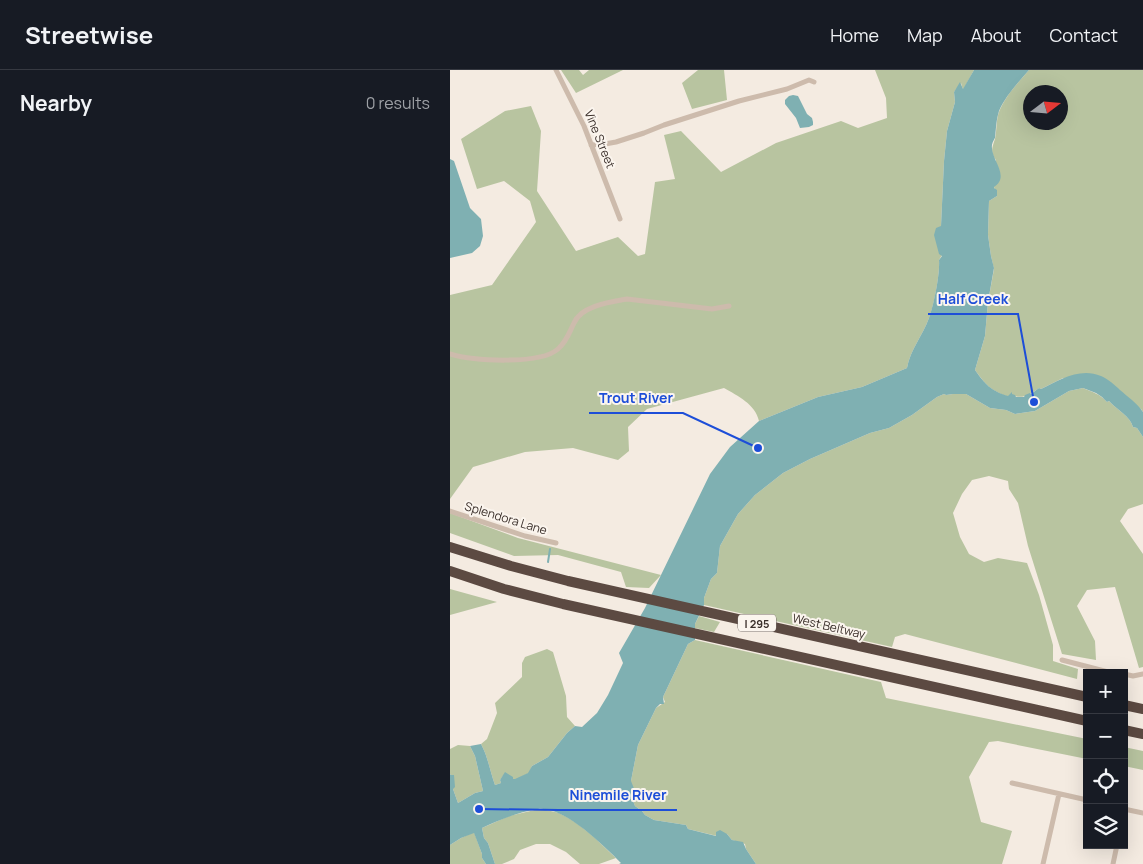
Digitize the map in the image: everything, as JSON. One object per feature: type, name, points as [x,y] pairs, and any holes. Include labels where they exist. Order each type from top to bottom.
[{"type":"highway","name":"West Beltway","points":[[450,547],[568,581],[1083,696]]},
{"type":"highway","name":"I 295","points":[[450,571],[504,589],[562,604],[1083,720]]},
{"type":"highway","points":[[1128,706],[1143,709]]},
{"type":"highway","points":[[1128,731],[1143,734]]},
{"type":"street","name":"Vine Street","points":[[556,70],[581,119],[620,219]]},
{"type":"street","points":[[591,145],[616,142],[738,102],[787,89],[809,80],[814,82]]},
{"type":"street","points":[[450,354],[495,360],[527,358],[549,354],[557,350],[565,342],[578,316],[584,311],[618,300],[627,299],[712,309],[729,306]]},
{"type":"street","name":"Splendora Lane","points":[[450,511],[525,536],[556,543]]},
{"type":"street","points":[[1062,660],[1097,669]]},
{"type":"street","points":[[1128,675],[1143,674]]},
{"type":"street","points":[[1012,783],[1083,799]]},
{"type":"street","points":[[1043,864],[1059,794]]},
{"type":"street","points":[[1128,810],[1143,813]]},
{"type":"street","points":[[1113,864],[1116,849]]},
{"type":"green space","points":[[561,70],[579,70],[583,75],[589,70],[623,70],[576,93]]},
{"type":"green space","points":[[698,70],[724,70],[727,100],[692,109],[682,83]]},
{"type":"green space","points":[[875,70],[974,70],[963,90],[961,83],[954,92],[955,102],[947,131],[944,161],[941,226],[942,255],[939,260],[939,273],[929,318],[911,355],[907,368],[862,387],[818,397],[759,421],[750,405],[724,388],[647,409],[628,427],[629,451],[618,460],[573,448],[525,452],[473,467],[450,499],[450,295],[492,285],[536,222],[530,201],[504,181],[477,189],[461,139],[505,111],[531,106],[541,131],[537,191],[576,251],[618,237],[638,256],[645,254],[655,182],[675,179],[664,135],[681,131],[721,172],[776,143],[841,121],[858,128],[887,118],[886,98]]},
{"type":"green space","points":[[1029,70],[1143,70],[1143,412],[1141,409],[1063,378],[1041,389],[1039,388],[1026,396],[1019,397],[1012,395],[1012,393],[1009,397],[989,387],[975,370],[985,336],[988,302],[994,269],[988,235],[989,201],[997,196],[994,187],[996,160],[992,147],[996,136],[998,115],[1008,95]]},
{"type":"green space","points":[[1083,388],[1099,395],[1107,402],[1109,401],[1126,416],[1143,437],[1143,504],[1128,509],[1120,521],[1143,554],[1143,667],[1139,668],[1115,587],[1087,590],[1077,606],[1095,641],[1096,660],[1062,654],[1028,546],[1018,503],[1009,489],[1008,481],[989,476],[972,480],[962,494],[953,513],[960,537],[969,554],[984,562],[998,558],[1027,563],[1039,595],[1053,645],[1053,661],[1078,669],[1077,679],[905,634],[895,637],[892,647],[704,605],[704,598],[711,579],[717,573],[720,546],[738,514],[755,495],[783,473],[870,433],[889,428],[944,394],[966,394],[990,408],[1006,410],[1015,414],[1035,411],[1069,391]]},
{"type":"green space","points":[[450,513],[518,538],[661,575],[649,588],[626,587],[621,572],[558,555],[514,556],[450,533]]},
{"type":"green space","points":[[450,589],[497,602],[450,615]]},
{"type":"green space","points":[[699,616],[720,622],[714,632],[695,628]]},
{"type":"green space","points":[[695,640],[881,682],[886,698],[1083,738],[1083,758],[998,741],[989,742],[969,777],[981,822],[1012,831],[1002,864],[756,864],[746,849],[745,844],[732,840],[727,834],[717,836],[688,829],[686,825],[654,820],[635,806],[631,796],[631,781],[638,745],[656,708],[665,702],[663,697],[688,644]]},
{"type":"green space","points":[[547,649],[553,652],[566,696],[567,717],[575,726],[548,757],[532,766],[529,773],[515,780],[503,776],[500,780],[501,783],[495,785],[481,744],[487,739],[497,713],[495,703],[522,677],[522,663],[525,657]]},
{"type":"green space","points":[[458,745],[470,746],[475,756],[483,791],[475,793],[458,803],[453,789],[454,775],[450,774],[450,749]]},
{"type":"green space","points":[[1128,748],[1143,751],[1143,770],[1128,767]]},
{"type":"green space","points":[[539,809],[559,813],[575,822],[616,858],[599,864],[580,864],[566,852],[550,844],[536,844],[520,850],[514,859],[502,864],[495,864],[488,843],[484,838],[482,828],[509,816]]},
{"type":"green space","points":[[474,832],[482,858],[486,864],[450,864],[450,845]]},
{"type":"water","points":[[974,70],[1029,70],[1012,89],[999,111],[995,138],[992,144],[992,150],[1001,178],[994,187],[997,190],[997,196],[989,201],[988,235],[994,268],[985,336],[975,370],[985,383],[993,389],[1008,396],[1012,392],[1016,397],[1024,397],[1039,388],[1041,389],[1078,374],[1085,373],[1101,376],[1114,384],[1143,412],[1143,437],[1126,416],[1109,401],[1107,402],[1096,393],[1083,388],[1069,391],[1035,411],[1015,414],[1006,410],[990,408],[966,394],[944,394],[889,428],[870,433],[783,473],[755,495],[738,514],[720,546],[717,573],[711,579],[704,598],[704,605],[695,624],[695,640],[688,644],[663,697],[664,704],[660,704],[656,708],[638,745],[631,781],[635,791],[631,796],[635,806],[654,820],[686,825],[688,829],[716,836],[716,832],[720,830],[732,840],[743,842],[756,864],[619,864],[621,863],[583,828],[559,814],[538,809],[516,814],[482,828],[484,838],[488,843],[495,864],[486,864],[482,858],[474,833],[450,845],[450,774],[454,775],[455,787],[453,789],[458,803],[475,793],[483,791],[475,756],[470,746],[481,744],[495,785],[501,783],[500,780],[505,772],[513,777],[513,779],[528,773],[532,766],[548,757],[575,726],[582,727],[597,713],[623,663],[619,653],[645,608],[710,474],[730,447],[759,421],[818,397],[862,387],[907,368],[931,312],[938,281],[939,260],[942,256],[939,254],[934,235],[936,228],[941,226],[944,161],[947,131],[955,102],[954,92],[960,82],[963,89]]},
{"type":"water","points":[[793,95],[798,96],[807,114],[812,118],[813,125],[800,128],[796,118],[785,104],[785,100]]},
{"type":"water","points":[[450,159],[454,161],[470,208],[481,219],[483,236],[480,246],[472,253],[450,258]]},
{"type":"waterway","points":[[548,562],[550,549]]},
{"type":"place","name":"Half Creek","points":[[1034,402]]},
{"type":"place","name":"Trout River","points":[[758,448]]},
{"type":"place","name":"Ninemile River","points":[[479,809]]}]
